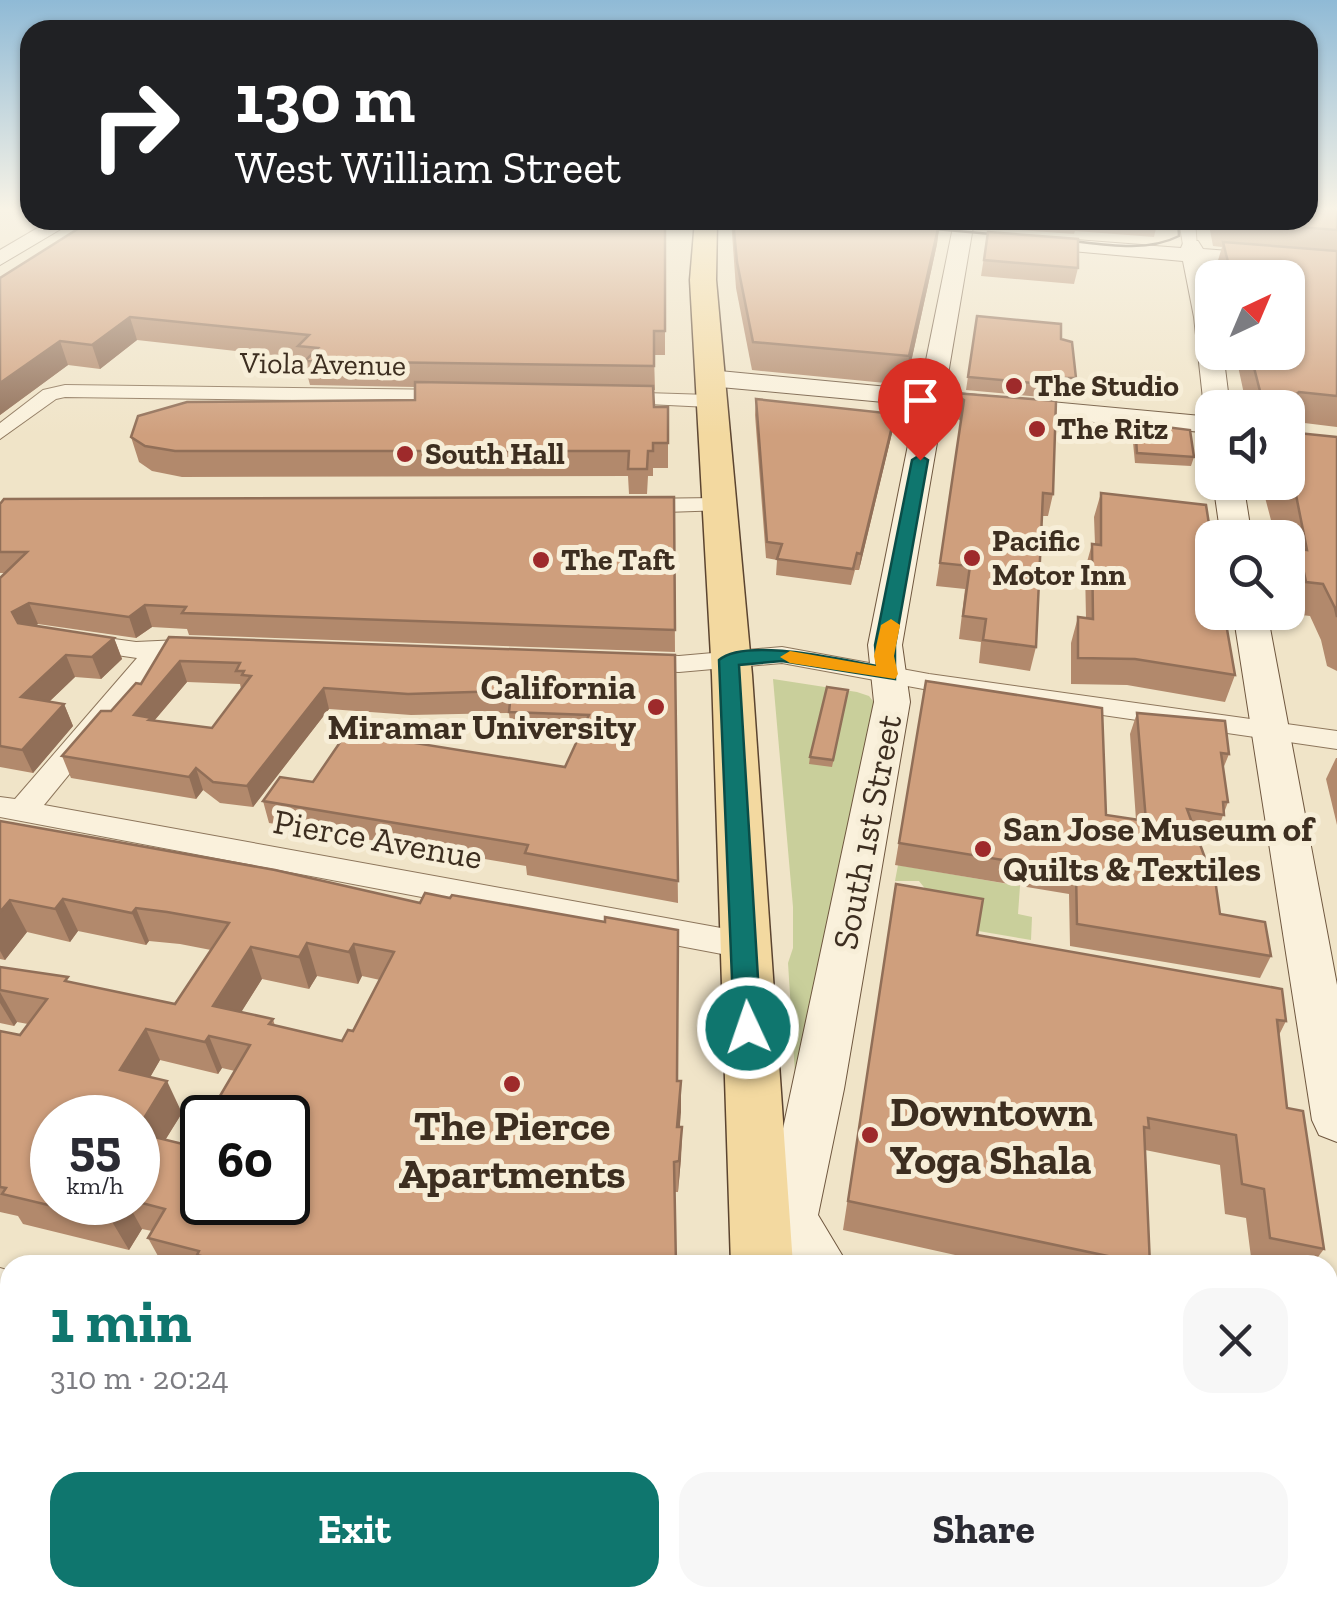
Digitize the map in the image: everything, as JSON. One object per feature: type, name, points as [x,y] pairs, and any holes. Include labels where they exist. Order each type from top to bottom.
[{"type":"main road","points":[[704,285],[752,1106],[775,1249]]},
{"type":"street","name":"South 1st Street","points":[[775,1249],[822,1077],[892,702],[885,645],[932,397],[960,285]]},
{"type":"street","points":[[1198,285],[1214,390]]},
{"type":"street","points":[[588,398],[709,390],[932,397],[1195,422]]},
{"type":"street","name":"Viola Avenue","points":[[0,433],[56,392],[468,396]]},
{"type":"street","points":[[608,506],[717,506]]},
{"type":"street","points":[[1253,630],[1337,1120]]},
{"type":"street","points":[[54,638],[136,650],[220,648]]},
{"type":"street","points":[[11,809],[159,648]]},
{"type":"street","points":[[619,662],[679,664],[782,655],[1337,740]]},
{"type":"street","name":"Pierce Avenue","points":[[11,809],[743,945]]},
{"type":"street","points":[[775,1249],[810,1255]]},
{"type":"green space","points":[[773,679],[857,692],[869,696],[876,705],[796,1090],[788,963],[793,948],[793,907]]},
{"type":"green space","points":[[898,865],[1020,886],[1018,914],[1032,917],[1031,940],[890,916],[893,898],[897,903],[931,896],[919,881],[895,881]]},
{"type":"building","points":[[0,285],[665,285],[665,331],[654,331],[654,366],[305,361],[318,348],[298,346],[309,335],[130,317],[92,345],[60,341],[0,383]]},
{"type":"building","points":[[742,285],[925,285],[909,356],[753,342]]},
{"type":"building","points":[[1305,285],[1337,285],[1337,396],[1305,390],[1260,390],[1255,370],[1305,370]]},
{"type":"building","points":[[977,316],[1061,324],[1061,339],[1072,342],[1076,378],[1055,378],[1055,385],[968,377]]},
{"type":"building","points":[[415,382],[653,386],[654,407],[668,407],[668,443],[653,443],[653,451],[648,451],[647,469],[628,469],[629,451],[175,451],[145,446],[131,437],[138,416],[187,402],[415,400]]},
{"type":"building","points":[[954,393],[1056,401],[1053,494],[1043,493],[1036,647],[983,640],[986,619],[963,616],[970,566],[940,563],[964,400]]},
{"type":"building","points":[[756,399],[895,414],[861,554],[857,553],[853,569],[777,559],[782,544],[767,542]]},
{"type":"building","points":[[1135,423],[1190,430],[1194,457],[1137,453]]},
{"type":"building","points":[[1305,434],[1337,437],[1337,617],[1323,584],[1306,582],[1305,520],[1301,520],[1297,500],[1305,500]]},
{"type":"building","points":[[1101,493],[1206,505],[1208,520],[1195,520],[1195,630],[1227,630],[1235,675],[1135,659],[1078,658],[1078,617],[1093,619],[1092,544],[1101,545]]},
{"type":"building","points":[[674,497],[675,630],[182,613],[186,607],[145,605],[129,617],[29,603],[12,612],[18,623],[114,638],[92,657],[66,655],[21,697],[64,704],[22,750],[0,746],[0,578],[27,552],[0,552],[0,504],[4,499]]},
{"type":"building","points":[[169,637],[675,655],[678,881],[525,853],[528,845],[263,801],[280,777],[313,782],[347,732],[565,767],[589,715],[509,712],[511,693],[504,691],[408,694],[324,688],[247,786],[213,782],[196,768],[189,777],[62,756],[101,711],[111,711],[136,683],[141,684]],"holes":[[[180,661],[240,663],[236,671],[251,676],[212,728],[134,715]]]},
{"type":"building","points":[[926,681],[1102,708],[1106,815],[1146,821],[1137,713],[1225,721],[1229,754],[1221,753],[1228,802],[1223,802],[1224,815],[1187,809],[1205,858],[1212,858],[1220,914],[1265,922],[1271,956],[1077,924],[1076,872],[899,843]]},
{"type":"building","points":[[827,687],[848,690],[833,760],[810,757]]},
{"type":"building","points":[[0,821],[275,870],[420,903],[425,893],[450,898],[452,895],[605,922],[605,917],[678,930],[677,1081],[681,1081],[677,1127],[682,1127],[679,1161],[674,1162],[676,1255],[197,1255],[199,1251],[148,1238],[156,1225],[160,1225],[165,1209],[160,1208],[160,1138],[180,1143],[180,1225],[310,1225],[310,1095],[221,1095],[250,1045],[209,1036],[205,1042],[146,1029],[120,1070],[167,1081],[158,1095],[30,1095],[30,1201],[2,1194],[6,1188],[0,1187],[0,1031],[20,1035],[47,999],[0,990],[0,967],[68,977],[65,981],[175,1004],[229,923],[136,908],[132,913],[63,899],[55,909],[10,900],[0,912]],"holes":[[[307,943],[349,952],[354,944],[394,952],[353,1031],[348,1030],[342,1041],[269,1024],[273,1019],[213,1006],[251,947],[299,957]]]},
{"type":"building","points":[[896,884],[983,899],[977,935],[1282,989],[1286,1021],[1277,1020],[1287,1108],[1303,1111],[1324,1249],[1270,1238],[1264,1189],[1242,1184],[1236,1135],[1148,1118],[1149,1128],[1144,1127],[1150,1255],[1103,1255],[848,1201]]},
{"type":"slow traffic","points":[[790,657],[888,674],[884,656],[891,625]]},
{"type":"place","name":"The Studio","points":[[1014,386]]},
{"type":"place","name":"The Ritz","points":[[1037,429]]},
{"type":"place","name":"South Hall","points":[[405,454]]},
{"type":"place","name":"Pacific Motor Inn","points":[[972,558]]},
{"type":"place","name":"The Taft","points":[[541,560]]},
{"type":"place","name":"California Miramar University","points":[[656,707]]},
{"type":"place","name":"San Jose Museum of Quilts & Textiles","points":[[983,849]]},
{"type":"place","name":"The Pierce Apartments","points":[[512,1084]]},
{"type":"place","name":"Downtown Yoga Shala","points":[[870,1135]]},
{"type":"route","points":[[748,1028],[729,660],[782,655],[888,674],[885,645],[920,460]]}]
